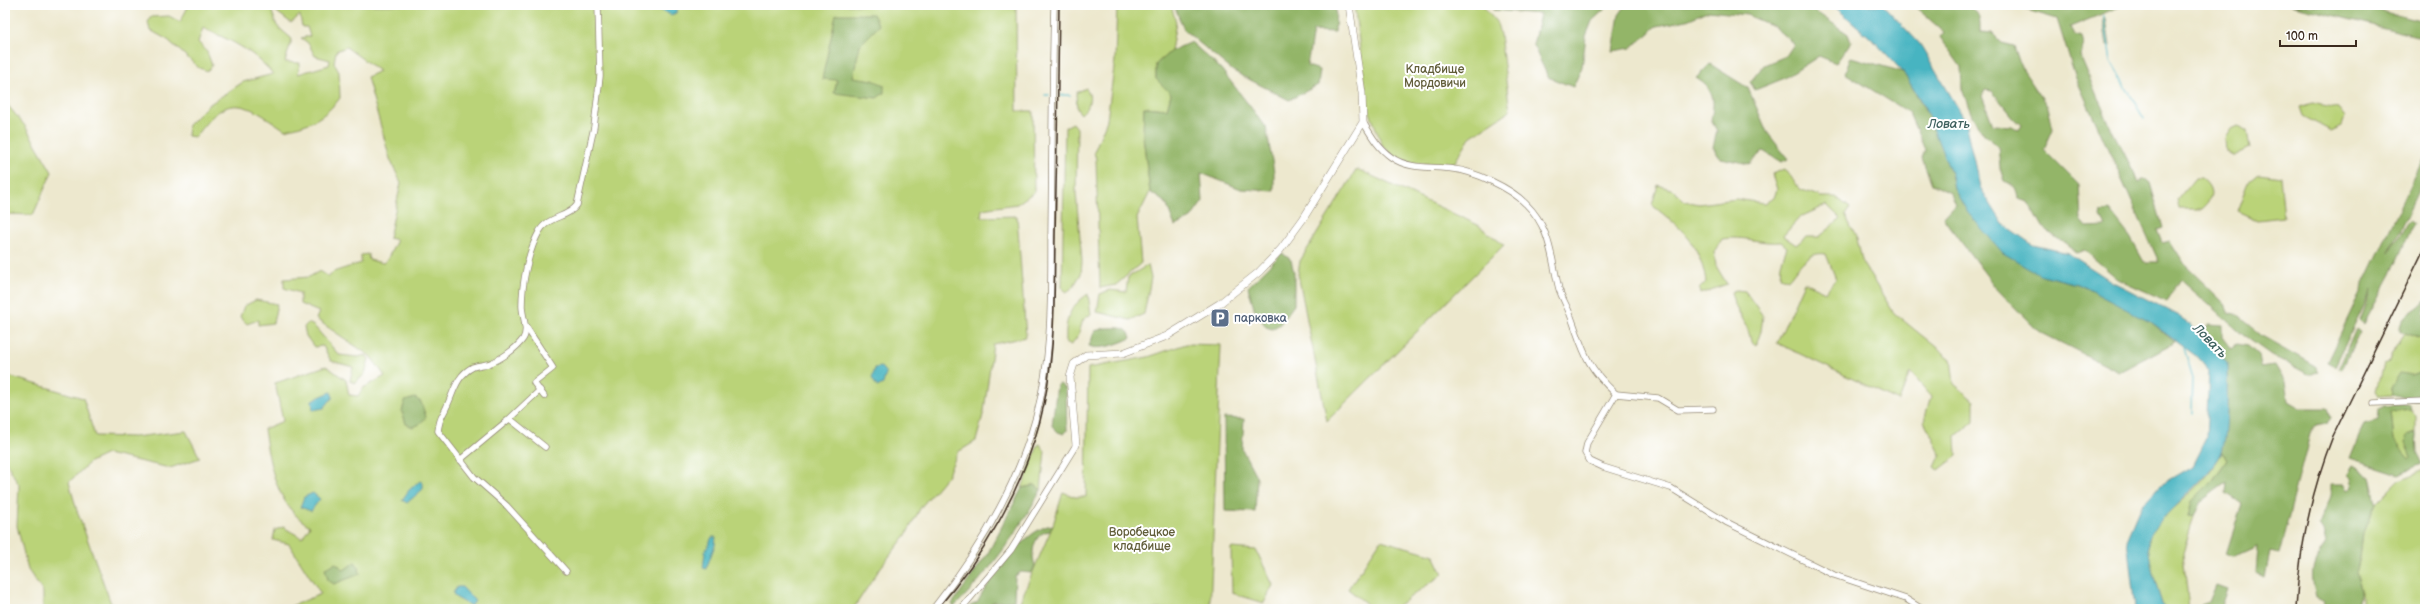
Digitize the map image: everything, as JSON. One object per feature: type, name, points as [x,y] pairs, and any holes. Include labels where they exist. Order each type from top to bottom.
[{"type":"street","points":[[566,571],[507,506],[474,477],[438,431],[440,416],[447,407],[460,376],[474,366],[500,359],[523,339],[525,325],[522,306],[533,246],[539,230],[548,222],[573,211],[578,205],[587,167],[600,76],[598,5]]},
{"type":"street","points":[[933,609],[965,569],[993,524],[1020,464],[1036,416],[1046,364],[1051,304],[1054,5]]},
{"type":"street","points":[[1349,5],[1362,94],[1363,122],[1379,147],[1392,158],[1408,165],[1470,172],[1510,192],[1531,208],[1545,229],[1552,248],[1560,290],[1570,315],[1578,342],[1589,364],[1616,394],[1658,398],[1678,410],[1712,410]]},
{"type":"street","points":[[961,609],[1011,550],[1076,445],[1070,377],[1074,364],[1086,355],[1123,353],[1167,336],[1220,304],[1259,272],[1281,249],[1303,219],[1363,122]]},
{"type":"street","points":[[525,325],[553,368],[534,383],[544,396]]},
{"type":"street","points":[[460,460],[510,419],[540,390]]},
{"type":"street","points":[[1616,394],[1587,443],[1585,453],[1590,461],[1603,467],[1671,488],[1726,522],[1834,575],[1906,599],[1922,609]]},
{"type":"street","points":[[2374,403],[2425,400]]},
{"type":"street","points":[[510,419],[545,448]]},
{"type":"green space","points":[[189,5],[265,5],[272,12],[277,26],[292,39],[285,62],[300,63],[298,74],[329,65],[330,60],[315,56],[308,43],[301,38],[310,36],[307,27],[302,27],[300,15],[291,23],[268,5],[1016,5],[1017,111],[1033,111],[1034,192],[1017,204],[982,209],[981,217],[1017,216],[1026,337],[993,344],[984,411],[976,441],[958,452],[947,476],[921,507],[906,535],[881,567],[855,606],[850,609],[290,609],[289,607],[321,594],[289,544],[273,540],[275,530],[283,527],[302,538],[310,526],[299,518],[290,508],[276,484],[272,470],[264,429],[283,421],[275,383],[326,366],[346,380],[349,395],[358,396],[363,388],[385,376],[370,356],[316,319],[319,312],[300,304],[300,293],[284,288],[284,279],[309,277],[320,271],[329,277],[333,272],[361,263],[361,255],[368,254],[369,260],[383,263],[387,260],[397,240],[389,238],[401,183],[390,159],[367,77],[379,71],[346,47],[336,51],[334,63],[339,72],[340,98],[328,111],[316,120],[285,130],[271,120],[247,108],[237,106],[227,107],[207,122],[195,137],[187,136],[188,125],[207,106],[243,82],[273,74],[257,58],[241,46],[203,28],[198,42],[207,52],[212,65],[208,71],[199,68],[168,40],[150,30],[148,23],[150,17],[169,16],[180,22]]},
{"type":"green space","points":[[1117,5],[1171,5],[1176,22],[1171,51],[1156,64],[1156,79],[1171,94],[1167,109],[1144,107],[1143,136],[1150,192],[1137,218],[1141,263],[1116,285],[1100,288],[1096,159],[1094,152],[1107,120],[1115,60]]},
{"type":"green space","points":[[1174,5],[1336,5],[1335,32],[1313,31],[1307,66],[1320,70],[1318,85],[1289,100],[1233,71],[1184,30]]},
{"type":"green space","name":"Кладбище Мордовичи","points":[[1354,5],[1482,5],[1497,23],[1500,35],[1510,111],[1470,137],[1453,165],[1410,163],[1394,156],[1382,145],[1368,107]]},
{"type":"green space","points":[[1494,5],[1609,5],[1592,21],[1586,36],[1582,67],[1573,87],[1548,77],[1533,45],[1540,14],[1493,10]]},
{"type":"green space","points":[[1626,5],[1806,5],[1848,34],[1851,42],[1836,63],[1819,56],[1785,78],[1755,90],[1750,82],[1764,65],[1786,56],[1794,44],[1773,26],[1747,15],[1708,11],[1687,20],[1657,26],[1631,48],[1613,51],[1619,15]]},
{"type":"green space","points":[[1913,5],[1963,5],[1975,11],[1980,21],[1980,32],[1992,33],[2002,43],[2014,46],[2021,67],[2048,107],[2053,129],[2044,150],[2079,185],[2081,220],[2087,227],[2106,226],[2101,217],[2102,212],[2109,210],[2130,237],[2144,262],[2159,262],[2075,76],[2057,19],[2010,5],[2060,5],[2065,10],[2077,5],[2124,5],[2070,27],[2074,35],[2082,37],[2084,44],[2080,56],[2110,126],[2139,182],[2145,179],[2150,183],[2163,228],[2157,230],[2162,243],[2170,241],[2186,266],[2225,304],[2229,313],[2235,314],[2262,336],[2315,366],[2319,371],[2310,375],[2271,355],[2243,335],[2181,280],[2167,301],[2118,279],[2084,250],[2077,253],[2042,227],[2028,202],[2018,199],[2017,192],[2014,187],[2004,181],[2000,168],[1998,146],[1984,134],[1972,116],[1962,89],[1961,67],[1940,37],[1944,32]],"holes":[[[1985,90],[1992,91],[2014,118],[2022,125],[2019,130],[2012,126],[1993,125],[1982,96]]]},
{"type":"green space","points":[[2291,5],[2356,5],[2425,22],[2425,38]]},
{"type":"green space","points":[[836,14],[873,14],[879,26],[860,45],[853,77],[873,80],[884,85],[884,93],[877,98],[834,93],[837,80],[822,79]]},
{"type":"green space","points":[[2103,18],[2106,18],[2110,46],[2107,46]]},
{"type":"green space","points":[[1191,42],[1221,69],[1266,127],[1274,172],[1274,191],[1241,189],[1201,173],[1203,201],[1191,218],[1175,226],[1166,203],[1150,192],[1143,136],[1144,107],[1167,109],[1171,94],[1156,79],[1156,64],[1171,51]]},
{"type":"green space","points":[[1851,57],[1903,72],[1927,113],[1941,143],[1954,189],[2041,275],[2078,284],[2115,302],[2150,322],[2175,342],[2119,372],[2038,331],[1996,288],[1943,218],[1956,204],[1950,193],[1932,184],[1922,158],[1925,150],[1909,113],[1845,73]]},
{"type":"green space","points":[[1710,64],[1748,88],[1767,132],[1788,159],[1781,162],[1763,151],[1749,164],[1720,158],[1713,147],[1717,131],[1711,120],[1713,106],[1712,96],[1707,87],[1696,78]]},
{"type":"green space","points":[[1086,88],[1090,98],[1088,105],[1081,114],[1077,109],[1076,93]]},
{"type":"green space","points":[[5,102],[25,126],[52,172],[33,215],[5,214]]},
{"type":"green space","points":[[2312,103],[2338,108],[2345,117],[2342,126],[2331,131],[2303,116],[2300,107]]},
{"type":"green space","points":[[1073,123],[1077,128],[1076,193],[1082,261],[1081,274],[1073,287],[1067,292],[1062,288],[1065,127]]},
{"type":"green space","points":[[2239,126],[2247,131],[2250,148],[2234,156],[2226,152],[2225,138],[2231,129]]},
{"type":"green space","points":[[2425,155],[2425,177],[2389,253],[2408,221],[2413,224],[2391,274],[2364,324],[2360,321],[2372,289],[2335,366],[2327,362]]},
{"type":"green space","points":[[1357,169],[1478,225],[1504,245],[1327,421],[1298,274],[1300,261]]},
{"type":"green space","points":[[1785,169],[1800,189],[1821,197],[1836,197],[1850,208],[1845,215],[1857,239],[1863,264],[1894,313],[1951,359],[1954,384],[1974,401],[1974,421],[1956,436],[1957,456],[1939,470],[1935,467],[1941,454],[1924,421],[1931,396],[1910,372],[1899,401],[1777,343],[1804,282],[1825,292],[1836,279],[1826,254],[1819,254],[1809,257],[1800,265],[1788,280],[1780,277],[1781,264],[1787,247],[1781,242],[1766,242],[1737,238],[1722,239],[1714,252],[1716,266],[1727,284],[1700,294],[1699,289],[1706,282],[1699,256],[1694,246],[1673,222],[1652,205],[1658,185],[1674,190],[1685,201],[1699,204],[1736,199],[1764,203],[1774,198],[1777,189],[1772,174]],"holes":[[[1827,205],[1841,219],[1819,237],[1806,237],[1796,245],[1783,236],[1800,217]]]},
{"type":"green space","points":[[2258,174],[2280,177],[2284,217],[2257,220],[2237,211],[2248,182]]},
{"type":"green space","points":[[2195,178],[2201,178],[2208,185],[2211,193],[2209,201],[2202,209],[2179,209],[2177,200]]},
{"type":"green space","points":[[1282,253],[1291,260],[1294,273],[1294,305],[1280,324],[1272,329],[1266,327],[1254,308],[1248,287]]},
{"type":"green space","points":[[1148,265],[1151,278],[1144,314],[1130,320],[1097,312],[1100,294],[1110,290],[1126,292],[1128,277]]},
{"type":"green space","points":[[1736,290],[1745,291],[1763,316],[1761,331],[1756,346],[1751,342],[1747,328],[1735,305],[1731,292]]},
{"type":"green space","points":[[1088,294],[1091,314],[1083,320],[1078,336],[1071,345],[1066,342],[1066,327],[1070,314],[1076,304]]},
{"type":"green space","points":[[256,300],[277,304],[273,323],[258,325],[258,320],[247,324],[240,317],[244,306]]},
{"type":"green space","points":[[2425,300],[2425,334],[2420,338],[2400,331],[2402,321]]},
{"type":"green space","points":[[308,323],[314,326],[339,355],[358,357],[366,355],[369,359],[365,374],[355,383],[350,381],[353,367],[331,361],[323,346],[314,347],[306,336],[304,327]]},
{"type":"green space","points":[[2208,325],[2222,326],[2222,337],[2231,349],[2237,344],[2248,346],[2259,356],[2261,367],[2275,365],[2285,382],[2288,401],[2300,408],[2328,408],[2331,418],[2327,423],[2316,425],[2310,434],[2279,554],[2270,552],[2265,577],[2255,573],[2257,546],[2233,557],[2226,554],[2242,504],[2226,493],[2227,482],[2200,502],[2194,517],[2188,516],[2192,501],[2213,480],[2227,460],[2222,452],[2227,412],[2227,363],[2200,334]]},
{"type":"green space","points":[[1105,328],[1124,329],[1131,338],[1116,344],[1099,348],[1089,346],[1095,331]]},
{"type":"green space","points":[[2356,329],[2360,332],[2342,369],[2339,368]]},
{"type":"green space","points":[[2405,333],[2419,338],[2425,334],[2425,370],[2411,375],[2391,388],[2392,395],[2379,396],[2376,392],[2383,364],[2389,362],[2391,355]]},
{"type":"green space","name":"Воробецкое кладбище","points":[[1186,344],[1221,345],[1210,609],[1020,609],[1019,604],[1053,525],[1063,492],[1075,497],[1086,497],[1088,368],[1148,357]]},
{"type":"green space","points":[[2425,370],[2425,399],[2411,400],[2392,395],[2391,388],[2400,373],[2411,375]]},
{"type":"green space","points":[[5,375],[83,398],[95,436],[134,437],[186,431],[200,458],[170,468],[107,454],[90,462],[69,482],[77,511],[113,609],[43,609],[43,592],[28,570],[17,526],[19,485],[5,460]]},
{"type":"green space","points":[[1060,384],[1066,389],[1067,431],[1064,434],[1058,432],[1052,426],[1057,385]]},
{"type":"green space","points":[[415,398],[421,402],[426,417],[420,424],[413,427],[406,424],[402,411],[405,401]]},
{"type":"green space","points":[[2410,404],[2411,409],[2391,411],[2394,440],[2410,459],[2412,457],[2406,443],[2408,436],[2416,433],[2417,452],[2423,464],[2399,474],[2350,458],[2364,424],[2378,420],[2379,409],[2384,406]]},
{"type":"green space","points":[[2411,409],[2416,416],[2416,433],[2408,436],[2412,458],[2409,459],[2394,441],[2391,411]]},
{"type":"green space","points":[[1224,418],[1244,419],[1242,449],[1257,478],[1255,512],[1225,511]]},
{"type":"green space","points":[[1040,444],[1045,451],[1041,490],[1035,485],[1022,488],[1038,445]]},
{"type":"green space","points":[[2222,452],[2227,460],[2213,480],[2192,501],[2188,516],[2194,517],[2183,553],[2189,609],[2164,609],[2151,564],[2148,537],[2160,519],[2188,495],[2213,468]]},
{"type":"green space","points":[[2352,466],[2370,476],[2376,503],[2363,532],[2360,557],[2356,573],[2361,590],[2356,609],[2326,609],[2323,601],[2316,598],[2313,581],[2313,569],[2317,557],[2326,543],[2323,530],[2319,524],[2331,496],[2331,484],[2345,484],[2348,490],[2353,487],[2351,477],[2347,474]]},
{"type":"green space","points":[[2425,470],[2425,609],[2361,609],[2361,590],[2356,573],[2360,557],[2363,532],[2376,503],[2399,480]]},
{"type":"green space","points":[[1035,485],[1041,490],[1022,522],[991,566],[954,607],[952,604],[988,553],[1022,488]]},
{"type":"green space","points":[[1053,525],[1050,531],[1040,535],[1037,539],[1033,549],[1035,565],[1032,573],[1021,572],[1015,576],[1014,601],[993,602],[985,609],[971,609],[970,606],[977,603],[1000,568],[1021,544],[1043,528]]},
{"type":"green space","points":[[1381,540],[1434,555],[1443,574],[1393,609],[1373,609],[1348,589]]},
{"type":"green space","points":[[1231,548],[1256,550],[1273,585],[1264,603],[1232,593]]},
{"type":"green space","points":[[355,562],[359,567],[360,574],[334,584],[328,580],[325,568],[336,563],[344,570]]},
{"type":"green space","points":[[2216,585],[2227,589],[2220,609],[2203,609],[2201,605],[2209,602]]},
{"type":"water","points":[[656,5],[678,5],[676,13],[671,15],[656,8]]},
{"type":"water","name":"Ловать","points":[[1833,5],[1883,5],[1920,44],[1964,118],[1980,187],[2003,224],[2033,245],[2068,253],[2111,281],[2174,313],[2193,326],[2227,363],[2226,423],[2224,446],[2221,454],[2206,475],[2158,523],[2148,538],[2151,565],[2164,609],[2135,609],[2127,540],[2142,505],[2160,485],[2192,466],[2206,438],[2209,371],[2196,356],[2150,322],[2078,284],[2041,275],[2003,253],[1968,213],[1954,189],[1952,176],[1924,106],[1903,72],[1875,42]]},
{"type":"water","points":[[881,367],[886,373],[883,384],[877,387],[872,378],[875,368]]},
{"type":"water","points":[[331,392],[333,397],[324,408],[313,410],[312,400]]},
{"type":"water","points":[[420,481],[423,483],[423,489],[407,503],[402,500],[409,490]]},
{"type":"water","points":[[313,493],[320,499],[311,511],[300,507],[304,497]]},
{"type":"water","points":[[712,537],[716,537],[715,545],[706,569],[703,568],[705,552]]},
{"type":"water","points":[[457,587],[462,587],[475,601],[471,606],[455,597],[453,593]]},
{"type":"waterway","points":[[2104,16],[2111,61],[2144,119]]},
{"type":"waterway","points":[[1061,95],[1070,95]]},
{"type":"waterway","points":[[2184,348],[2193,378],[2192,413]]},
{"type":"railway","points":[[937,609],[970,567],[999,521],[1012,496],[1023,472],[1032,446],[1045,398],[1052,352],[1054,306],[1059,5]]},
{"type":"railway","points":[[2296,609],[2300,565],[2307,521],[2325,457],[2333,436],[2425,247]]},
{"type":"place","name":"парковка","points":[[1220,318]]}]
